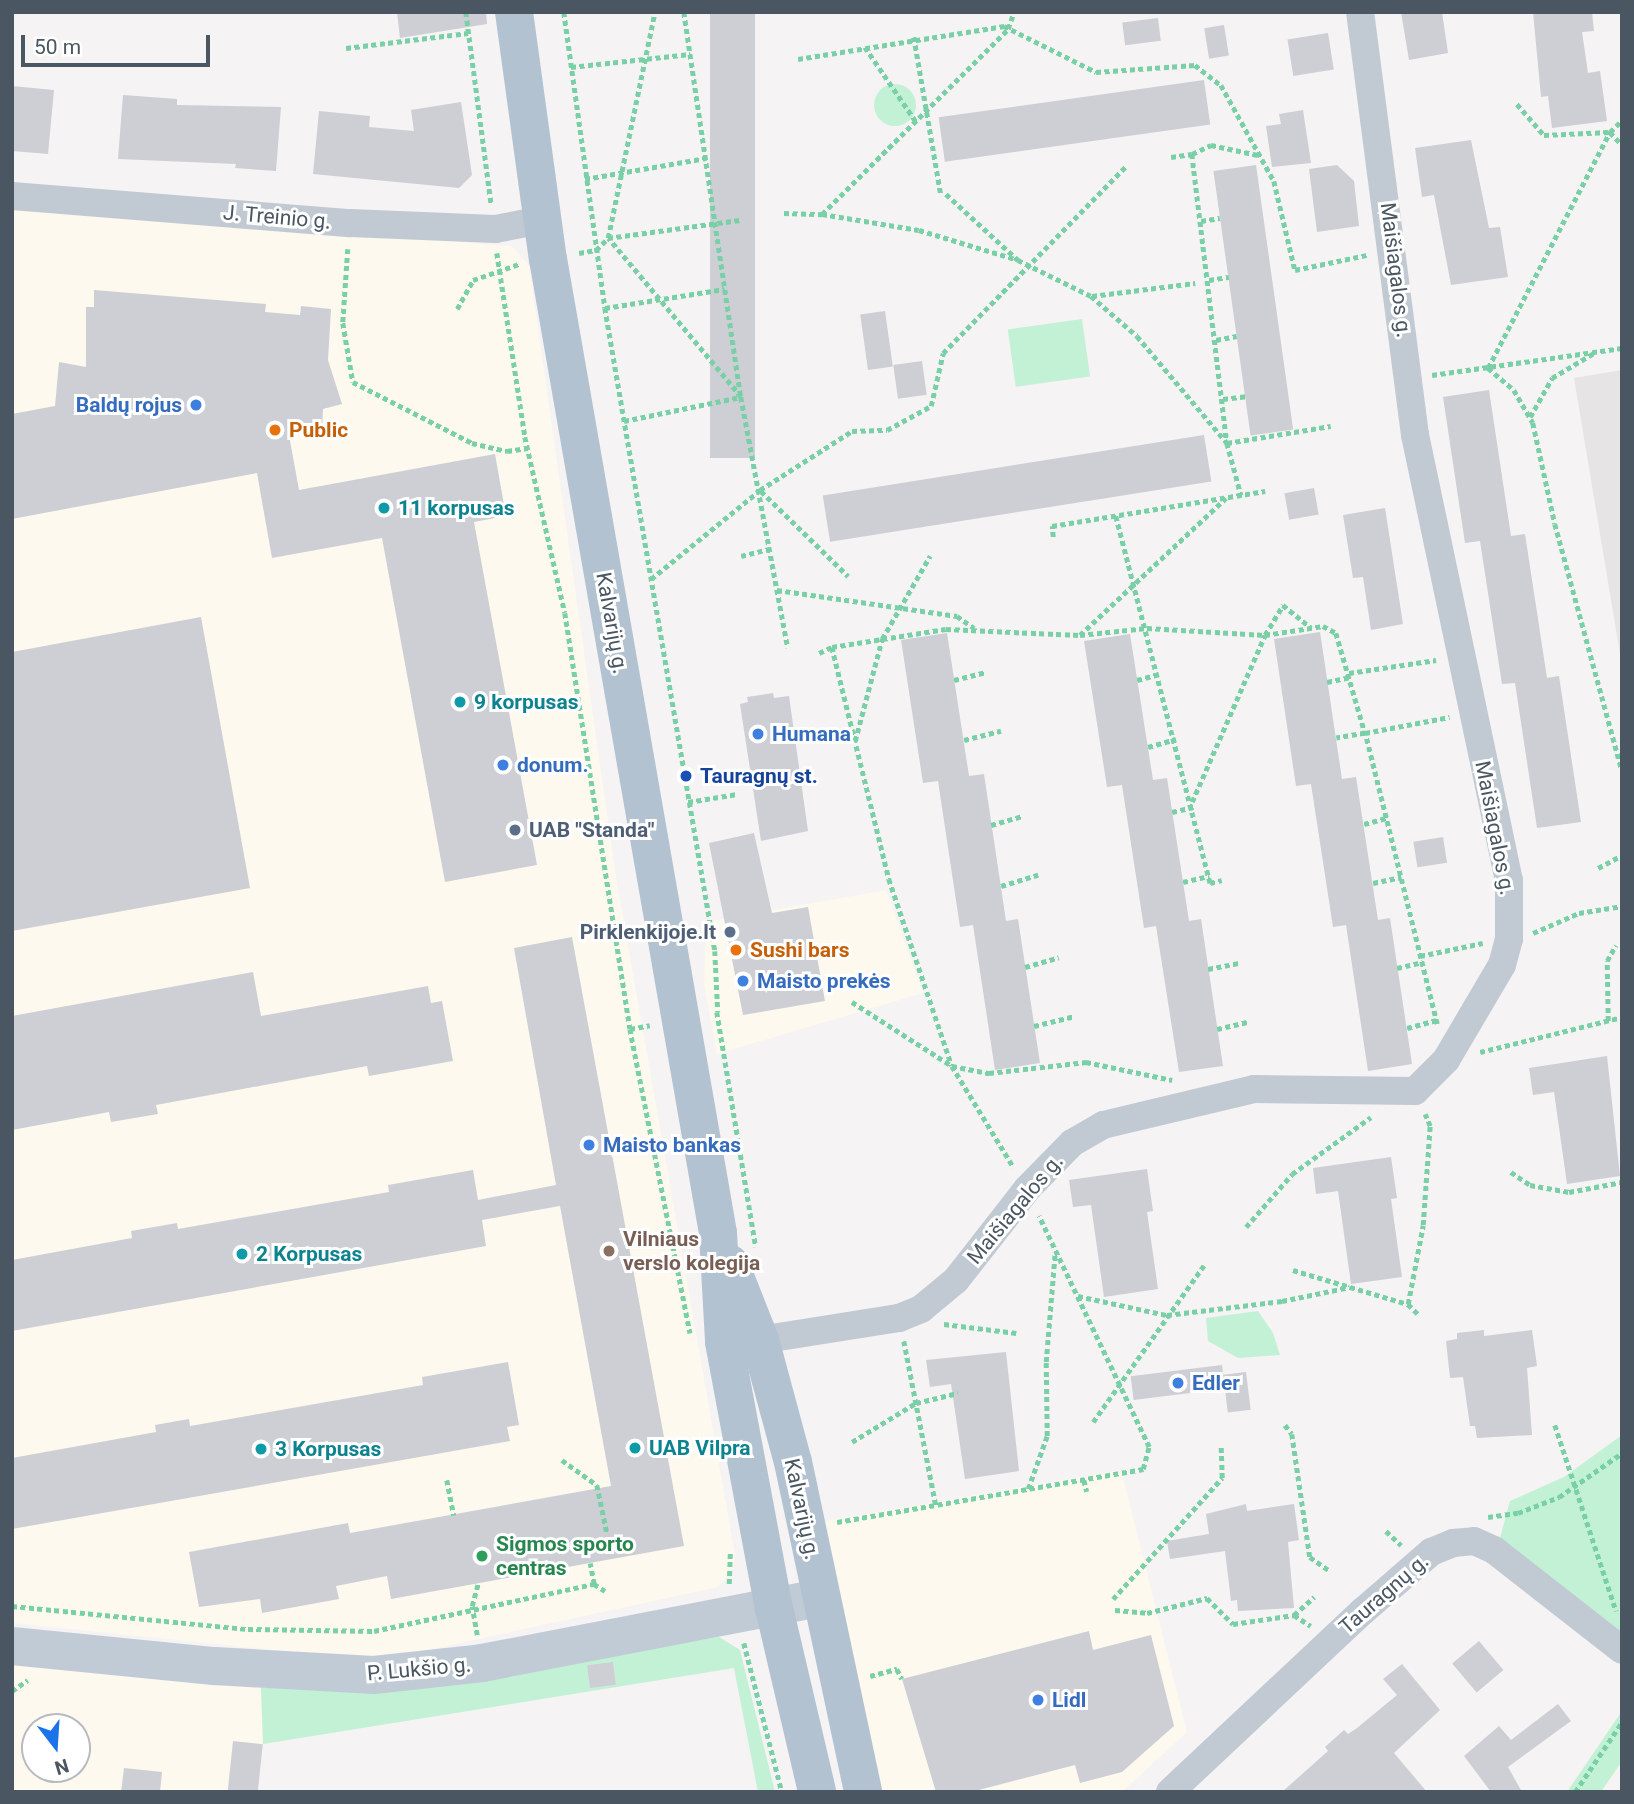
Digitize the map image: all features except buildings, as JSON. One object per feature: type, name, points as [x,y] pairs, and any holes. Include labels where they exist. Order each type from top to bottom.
[{"type":"main road","name":"Kalvarijų g.","points":[[514,12],[542,220],[718,1233],[724,1342],[774,1608],[817,1792]]},
{"type":"main road","name":"Kalvarijų g.","points":[[718,1233],[760,1340],[793,1462],[863,1792]]},
{"type":"street","name":"Maišiagalos g.","points":[[760,1340],[899,1318],[940,1297],[1027,1189],[1072,1143],[1103,1125],[1254,1090],[1404,1092],[1446,1060],[1487,997],[1509,939],[1509,881],[1415,435],[1360,12]]},
{"type":"street","name":"J. Treinio g.","points":[[12,196],[350,223],[495,229],[542,220]]},
{"type":"street","name":"Tauragnų g.","points":[[1170,1792],[1373,1603],[1431,1552],[1453,1543],[1474,1541],[1494,1550],[1622,1650]]},
{"type":"street","name":"P. Lukšio g.","points":[[12,1646],[329,1674],[374,1675],[482,1663],[820,1598]]},
{"type":"path","points":[[466,12],[499,268],[528,448],[565,613],[630,1029],[691,1337]]},
{"type":"path","points":[[564,12],[605,309],[715,951],[718,1012]]},
{"type":"path","points":[[596,250],[608,238],[655,12]]},
{"type":"path","points":[[684,12],[741,397],[788,648]]},
{"type":"path","points":[[822,214],[927,114],[1008,29],[1015,13]]},
{"type":"path","points":[[798,59],[914,37],[1008,29],[1096,72],[1195,65],[1221,85],[1274,181],[1295,270],[1393,250]]},
{"type":"path","points":[[346,48],[468,33]]},
{"type":"path","points":[[914,37],[944,194],[1018,260]]},
{"type":"path","points":[[865,47],[917,123]]},
{"type":"path","points":[[571,67],[690,54]]},
{"type":"path","points":[[1517,104],[1544,135],[1610,132],[1622,145]]},
{"type":"path","points":[[1488,368],[1610,132],[1622,120]]},
{"type":"path","points":[[1171,157],[1192,154],[1211,145],[1259,155]]},
{"type":"path","points":[[1192,154],[1227,443],[1241,495]]},
{"type":"path","points":[[585,179],[621,175],[706,158]]},
{"type":"path","points":[[650,579],[760,490],[852,431],[887,430],[931,406],[943,353],[1127,165]]},
{"type":"path","points":[[784,213],[822,214],[919,230],[1018,260],[1091,296],[1137,336],[1227,443]]},
{"type":"path","points":[[1201,221],[1220,218]]},
{"type":"path","points":[[608,238],[740,220]]},
{"type":"path","points":[[608,238],[741,397]]},
{"type":"path","points":[[457,309],[473,280],[499,268]]},
{"type":"path","points":[[346,272],[343,323],[353,382],[472,443],[507,450],[528,448]]},
{"type":"path","points":[[1209,280],[1229,277]]},
{"type":"path","points":[[1091,296],[1195,283]]},
{"type":"path","points":[[605,309],[725,289]]},
{"type":"path","points":[[1216,340],[1237,336]]},
{"type":"path","points":[[1409,379],[1622,348]]},
{"type":"path","points":[[1530,416],[1552,379],[1598,351]]},
{"type":"path","points":[[1488,368],[1514,390],[1530,416],[1622,770]]},
{"type":"path","points":[[1223,399],[1246,396]]},
{"type":"path","points":[[624,421],[741,397]]},
{"type":"path","points":[[1227,443],[1331,426]]},
{"type":"path","points":[[760,490],[848,576]]},
{"type":"path","points":[[1053,537],[1052,526],[1265,491]]},
{"type":"path","points":[[1080,635],[1227,497]]},
{"type":"path","points":[[1116,516],[1176,739],[1210,883],[1222,880]]},
{"type":"path","points":[[741,556],[770,549]]},
{"type":"path","points":[[855,741],[882,639],[930,555]]},
{"type":"path","points":[[777,590],[957,616],[974,628]]},
{"type":"path","points":[[1172,812],[1192,805],[1265,635],[1283,605],[1311,628]]},
{"type":"path","points":[[819,653],[832,647],[974,628],[1080,635],[1147,628],[1265,635],[1324,626],[1336,633],[1350,675],[1446,1060],[1622,1017]]},
{"type":"path","points":[[824,1524],[1143,1469],[1149,1447],[1027,1189],[952,1066],[889,879],[832,647]]},
{"type":"path","points":[[1327,682],[1350,675],[1461,656]]},
{"type":"path","points":[[954,680],[986,672]]},
{"type":"path","points":[[1137,680],[1159,674]]},
{"type":"path","points":[[1336,738],[1473,713]]},
{"type":"path","points":[[964,740],[1001,731]]},
{"type":"path","points":[[1148,747],[1176,739]]},
{"type":"path","points":[[688,802],[737,794]]},
{"type":"path","points":[[991,825],[1023,816]]},
{"type":"path","points":[[1364,824],[1386,818]]},
{"type":"path","points":[[1598,868],[1622,855]]},
{"type":"path","points":[[1001,886],[1038,875]]},
{"type":"path","points":[[1183,882],[1209,876]]},
{"type":"path","points":[[1373,883],[1401,877]]},
{"type":"path","points":[[1608,1021],[1608,961],[1616,945]]},
{"type":"path","points":[[1025,967],[1059,957]]},
{"type":"path","points":[[1208,969],[1239,962]]},
{"type":"path","points":[[1398,968],[1422,962]]},
{"type":"path","points":[[852,1002],[952,1066],[989,1073],[1086,1062],[1180,1082]]},
{"type":"path","points":[[1034,1026],[1075,1016]]},
{"type":"path","points":[[1406,1028],[1436,1020]]},
{"type":"path","points":[[1217,1029],[1248,1022]]},
{"type":"path","points":[[725,1050],[758,1256]]},
{"type":"path","points":[[1246,1227],[1292,1174],[1404,1092],[1430,1126],[1423,1225],[1408,1304]]},
{"type":"path","points":[[1511,1172],[1530,1185],[1569,1192],[1622,1182]]},
{"type":"path","points":[[1028,1490],[1047,1436],[1046,1362],[1056,1251]]},
{"type":"path","points":[[1093,1422],[1204,1265]]},
{"type":"path","points":[[1293,1270],[1408,1304],[1418,1314]]},
{"type":"path","points":[[1077,1296],[1167,1315],[1282,1301],[1350,1287]]},
{"type":"path","points":[[936,1505],[899,1318],[1016,1333]]},
{"type":"path","points":[[852,1442],[916,1403],[958,1393]]},
{"type":"path","points":[[1285,1425],[1292,1434],[1310,1557],[1330,1571]]},
{"type":"path","points":[[1555,1425],[1618,1616]]},
{"type":"path","points":[[1113,1599],[1222,1478],[1221,1445]]},
{"type":"path","points":[[562,1460],[597,1485],[607,1533]]},
{"type":"path","points":[[447,1480],[454,1515]]},
{"type":"path","points":[[1084,1480],[1087,1492]]},
{"type":"path","points":[[727,1538],[726,1571],[782,1792]]},
{"type":"path","points":[[590,1563],[594,1584]]},
{"type":"path","points":[[478,1583],[472,1606],[482,1663]]},
{"type":"path","points":[[12,1606],[310,1633],[374,1631],[472,1606],[594,1584],[605,1591]]},
{"type":"path","points":[[1115,1610],[1147,1613],[1207,1598],[1233,1624],[1294,1615],[1314,1597]]},
{"type":"path","points":[[1294,1615],[1317,1629]]},
{"type":"path","points":[[859,1679],[897,1669],[902,1679]]},
{"type":"path","points":[[1575,1792],[1622,1722]]},
{"type":"shaded area","points":[[12,208],[511,246],[529,265],[616,877],[735,1555],[732,1571],[718,1587],[405,1655],[360,1659],[12,1623]]},
{"type":"shaded area","points":[[1622,370],[1622,666],[1574,378]]},
{"type":"shaded area","points":[[886,890],[923,993],[717,1054],[704,985],[706,922]]},
{"type":"shaded area","points":[[1121,1470],[1187,1732],[1122,1792],[883,1792],[819,1522]]},
{"type":"shaded area","points":[[12,1659],[261,1688],[263,1744],[258,1792],[12,1792]]},
{"type":"green space","points":[[895,84],[910,90],[916,105],[910,120],[895,126],[880,120],[874,105],[880,90]]},
{"type":"green space","points":[[1082,319],[1090,376],[1016,387],[1008,329]]},
{"type":"green space","points":[[1258,1311],[1273,1333],[1280,1355],[1238,1358],[1208,1341],[1206,1318]]},
{"type":"green space","points":[[1622,1435],[1622,1634],[1500,1538],[1510,1501],[1564,1477]]},
{"type":"green space","points":[[719,1637],[740,1650],[775,1792],[758,1792],[734,1668],[263,1744],[261,1688],[384,1688]]},
{"type":"green space","points":[[1622,1711],[1622,1761],[1601,1792],[1567,1792]]},
{"type":"place","name":"Baldų rojus","points":[[196,405]]},
{"type":"place","name":"Public","points":[[275,430]]},
{"type":"place","name":"11 korpusas","points":[[384,508]]},
{"type":"place","name":"9 korpusas","points":[[460,702]]},
{"type":"place","name":"Humana","points":[[758,734]]},
{"type":"place","name":"donum.","points":[[503,765]]},
{"type":"place","name":"Tauragnų st.","points":[[686,776]]},
{"type":"place","name":"UAB \"Standa\"","points":[[515,830]]},
{"type":"place","name":"Pirklenkijoje.lt","points":[[730,932]]},
{"type":"place","name":"Sushi bars","points":[[736,950]]},
{"type":"place","name":"Maisto prekės","points":[[743,981]]},
{"type":"place","name":"Maisto bankas","points":[[589,1145]]},
{"type":"place","name":"Vilniaus verslo kolegija","points":[[609,1251]]},
{"type":"place","name":"2 Korpusas","points":[[242,1254]]},
{"type":"place","name":"Edler","points":[[1178,1383]]},
{"type":"place","name":"UAB Vilpra","points":[[635,1448]]},
{"type":"place","name":"3 Korpusas","points":[[261,1449]]},
{"type":"place","name":"Sigmos sporto centras","points":[[482,1556]]},
{"type":"place","name":"Lidl","points":[[1038,1700]]}]
